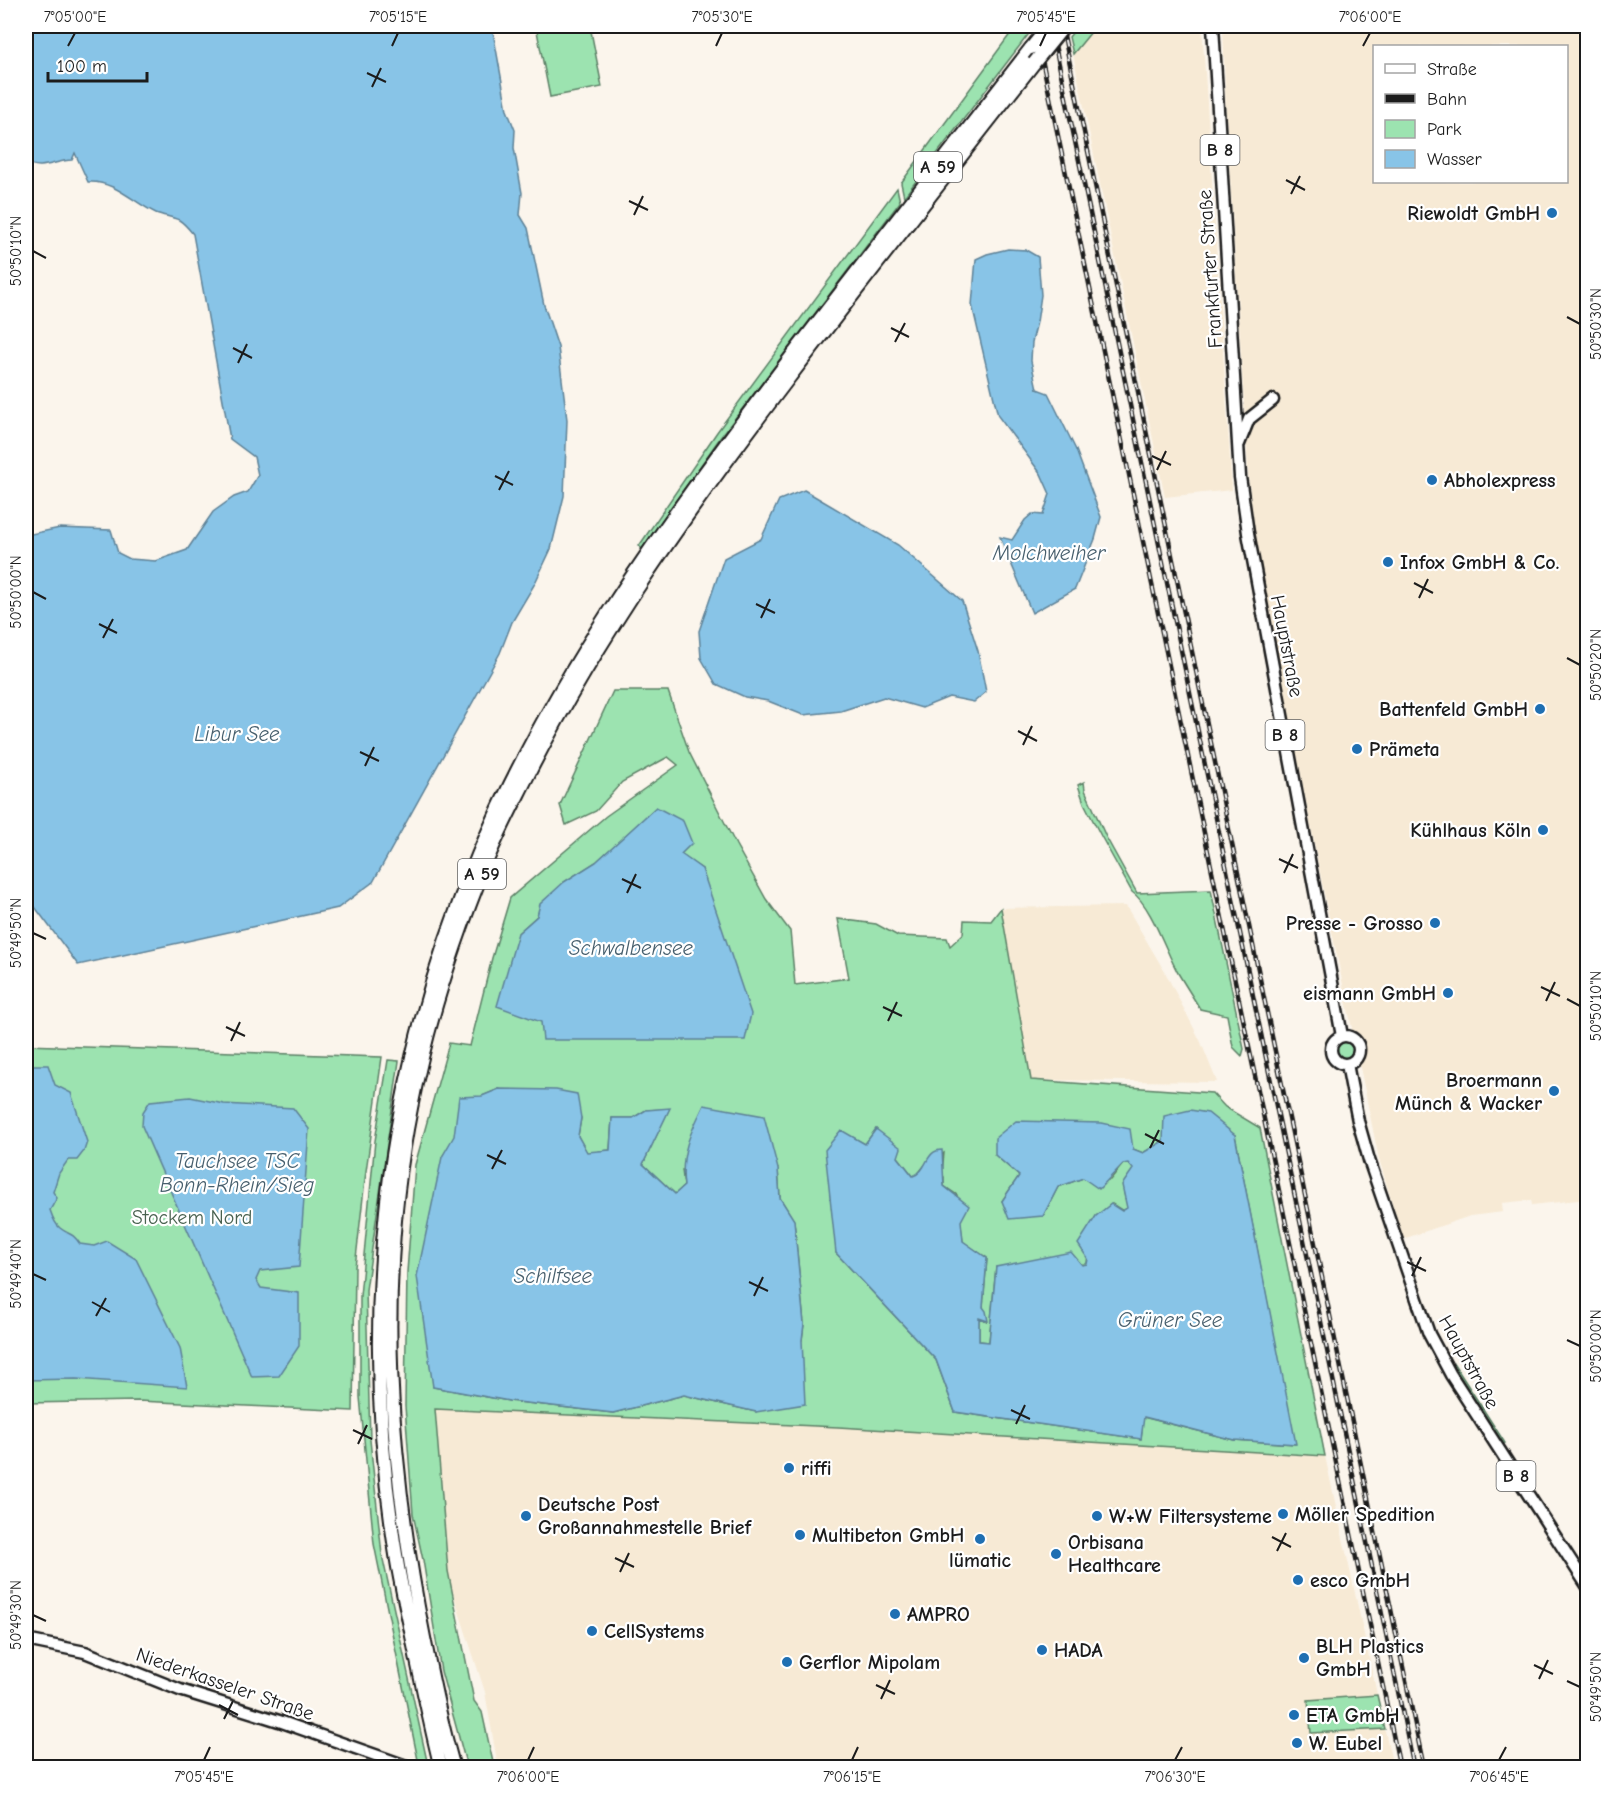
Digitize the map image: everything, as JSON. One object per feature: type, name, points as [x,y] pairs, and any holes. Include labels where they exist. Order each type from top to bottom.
[{"type":"highway","name":"A 59","points":[[441,1767],[397,1562],[382,1430],[379,1353],[381,1266],[386,1197],[400,1105],[430,988],[453,919],[478,854],[530,747],[571,673],[632,575],[710,463],[1048,26]]},
{"type":"highway","name":"A 59","points":[[453,1767],[408,1560],[393,1429],[390,1351],[391,1268],[399,1187],[411,1108],[440,992],[488,859],[516,800],[574,689],[619,617],[720,468],[1064,26]]},
{"type":"main road","name":"Frankfurter Straße","points":[[1213,26],[1236,402]]},
{"type":"main road","points":[[1238,448],[1250,419],[1273,400]]},
{"type":"main road","name":"Hauptstraße","points":[[1236,402],[1238,448],[1248,533],[1342,1036]]},
{"type":"main road","name":"Hauptstraße","points":[[1338,1037],[1351,1037],[1359,1047],[1358,1056],[1347,1064],[1338,1063],[1331,1053],[1332,1044],[1338,1037]]},
{"type":"main road","name":"Hauptstraße","points":[[1347,1064],[1358,1121],[1370,1166],[1432,1341],[1587,1587]]},
{"type":"main road","name":"Niederkasseler Straße","points":[[26,1640],[85,1652],[180,1690],[279,1720],[412,1767]]},
{"type":"shaded area","points":[[1096,26],[1202,26],[1232,490],[1165,497],[1073,54]]},
{"type":"shaded area","points":[[1223,26],[1587,26],[1587,1199],[1532,1205],[1531,1200],[1502,1203],[1503,1212],[1470,1216],[1403,1239],[1379,1159],[1326,903],[1258,557],[1249,484],[1226,112]]},
{"type":"shaded area","points":[[1126,906],[1165,972],[1200,1040],[1217,1082],[1031,1080],[1001,908]]},
{"type":"shaded area","points":[[434,1409],[838,1427],[1325,1456],[1393,1767],[498,1767],[485,1692],[446,1571]]},
{"type":"green space","points":[[536,26],[590,26],[602,87],[550,97]]},
{"type":"green space","points":[[1016,26],[1026,26],[1031,31],[904,197],[901,183]]},
{"type":"green space","points":[[1078,26],[1096,26],[1073,54],[1069,37]]},
{"type":"green space","points":[[897,188],[900,202],[720,438],[642,549],[639,546],[717,432]]},
{"type":"green space","points":[[613,691],[668,691],[689,752],[736,845],[766,899],[790,931],[795,985],[849,978],[838,919],[876,924],[898,936],[947,938],[950,946],[963,934],[964,920],[991,921],[1001,908],[1031,1080],[1212,1093],[1225,1107],[1260,1128],[1325,1456],[838,1427],[435,1409],[448,1571],[474,1701],[482,1712],[494,1767],[467,1767],[441,1671],[413,1514],[405,1406],[407,1272],[415,1165],[449,1043],[470,1046],[510,898],[606,816],[678,765],[668,757],[622,782],[596,811],[566,825],[560,805]],"holes":[[[656,808],[680,854],[702,869],[518,933],[537,916],[564,882],[596,862]],[[499,1089],[581,1118],[578,1136],[587,1153],[610,1150],[612,1118],[633,1118],[646,1110],[669,1109],[643,1164],[675,1194],[684,1186],[682,1170],[778,1169],[780,1198],[794,1221],[804,1324],[802,1340],[756,1412],[684,1395],[613,1413],[509,1401],[433,1387],[442,1157],[482,1096]],[[876,1129],[913,1176],[944,1153],[942,1174],[944,1186],[957,1195],[963,1242],[987,1258],[983,1307],[987,1321],[979,1318],[979,1341],[989,1342],[996,1267],[1087,1264],[1090,1228],[1096,1216],[1112,1204],[1123,1211],[1128,1208],[1124,1193],[1134,1169],[1128,1163],[1123,1164],[1110,1180],[1083,1178],[1058,1187],[1043,1216],[1002,1201],[1019,1176],[995,1155],[1133,1149],[1143,1153],[1163,1141],[1235,1135],[1295,1444],[1234,1440],[1143,1417],[1141,1439],[955,1412],[936,1360],[836,1253],[841,1131],[865,1144]]]},
{"type":"green space","points":[[1084,782],[1085,790],[1106,837],[1137,893],[1211,890],[1244,1049],[1242,1056],[1233,1047],[1227,1015],[1200,1009],[1178,973],[1146,907],[1132,892],[1084,803],[1078,785]]},
{"type":"green space","points":[[1340,1041],[1348,1041],[1353,1046],[1351,1057],[1340,1059],[1335,1054],[1335,1046]]},
{"type":"green space","name":"Stockem Nord","points":[[26,1045],[382,1057],[355,1267],[353,1411],[138,1401],[26,1403]]},
{"type":"green space","points":[[388,1060],[399,1061],[366,1290],[370,1440],[382,1555],[427,1761],[418,1760],[374,1544],[360,1397],[360,1296],[375,1141]]},
{"type":"green space","points":[[1454,1364],[1505,1443],[1502,1445],[1453,1370]]},
{"type":"green space","points":[[1377,1695],[1385,1729],[1311,1733],[1308,1700]]},
{"type":"water","name":"Libur See","points":[[26,26],[492,26],[507,110],[515,130],[514,148],[522,193],[520,215],[528,228],[544,305],[558,347],[567,420],[564,496],[551,549],[534,585],[512,622],[500,653],[373,882],[338,908],[78,965],[26,895],[26,535],[60,528],[111,530],[118,553],[130,559],[156,561],[187,550],[213,512],[234,497],[248,492],[258,475],[254,457],[230,439],[193,234],[179,220],[148,209],[115,188],[97,182],[88,182],[75,153],[72,160],[49,165],[37,166],[26,162]]},
{"type":"water","name":"Molchweiher","points":[[1008,249],[1026,250],[1038,257],[1041,295],[1032,342],[1031,361],[1037,389],[1048,393],[1076,450],[1101,517],[1095,539],[1075,589],[1032,613],[1000,537],[1012,540],[1025,520],[1032,514],[1043,515],[1050,494],[1041,474],[998,416],[972,305],[976,259]]},
{"type":"water","points":[[804,490],[898,545],[962,601],[978,651],[986,692],[974,702],[949,697],[922,708],[884,697],[841,711],[803,715],[768,701],[745,697],[716,684],[701,658],[699,631],[724,558],[761,539],[779,500]]},
{"type":"water","name":"Schwalbensee","points":[[656,807],[683,821],[692,843],[681,854],[702,869],[751,1014],[745,1040],[543,1040],[541,1022],[497,1006],[518,933],[537,916],[540,904],[564,882],[596,862]]},
{"type":"water","points":[[26,1065],[48,1065],[55,1085],[71,1093],[87,1142],[77,1160],[68,1160],[59,1173],[53,1192],[57,1198],[50,1210],[54,1220],[60,1228],[72,1235],[80,1244],[94,1246],[107,1241],[136,1259],[180,1348],[187,1387],[76,1379],[26,1380]]},
{"type":"water","name":"Schilfsee","points":[[499,1089],[556,1090],[577,1094],[581,1118],[578,1136],[587,1152],[610,1150],[612,1118],[633,1118],[646,1110],[670,1108],[643,1164],[675,1194],[684,1186],[683,1164],[687,1144],[704,1105],[764,1116],[778,1169],[780,1198],[794,1220],[804,1324],[802,1340],[805,1404],[756,1412],[684,1395],[613,1413],[509,1401],[433,1387],[417,1276],[442,1157],[454,1136],[459,1097],[482,1096]]},
{"type":"water","name":"Tauchsee TSC Bonn-Rhein/Sieg","points":[[190,1097],[224,1104],[293,1108],[309,1129],[299,1267],[260,1271],[256,1280],[261,1288],[299,1293],[299,1346],[279,1376],[252,1377],[142,1126],[143,1112],[150,1101]]},
{"type":"water","name":"Grüner See","points":[[1190,1110],[1208,1113],[1235,1135],[1296,1444],[1234,1440],[1144,1417],[1141,1439],[955,1412],[936,1360],[836,1253],[825,1150],[841,1130],[865,1144],[876,1129],[901,1148],[898,1157],[913,1176],[921,1170],[932,1153],[942,1150],[944,1186],[969,1206],[961,1221],[963,1241],[987,1258],[983,1307],[988,1321],[979,1318],[979,1341],[989,1342],[996,1267],[1071,1252],[1082,1265],[1087,1264],[1088,1259],[1078,1244],[1096,1216],[1111,1204],[1122,1211],[1127,1208],[1122,1185],[1133,1169],[1128,1163],[1123,1164],[1099,1189],[1083,1178],[1058,1187],[1043,1216],[1009,1219],[1002,1201],[1019,1176],[995,1155],[995,1138],[1016,1121],[1102,1123],[1130,1129],[1133,1149],[1143,1153],[1163,1141],[1164,1116]]},
{"type":"railway","points":[[1035,26],[1400,1768]]},
{"type":"railway","points":[[1051,26],[1414,1768]]},
{"type":"railway","points":[[1062,26],[1424,1768]]},
{"type":"place","name":"Riewoldt GmbH","points":[[1552,213]]},
{"type":"place","name":"Abholexpress","points":[[1432,480]]},
{"type":"place","name":"Infox GmbH & Co.","points":[[1388,562]]},
{"type":"place","name":"Battenfeld GmbH","points":[[1540,709]]},
{"type":"place","name":"Prämeta","points":[[1357,749]]},
{"type":"place","name":"Kühlhaus Köln","points":[[1543,830]]},
{"type":"place","name":"Presse - Grosso","points":[[1435,923]]},
{"type":"place","name":"eismann GmbH","points":[[1448,993]]},
{"type":"place","name":"Broermann Münch & Wacker","points":[[1554,1091]]},
{"type":"place","name":"riffi","points":[[789,1468]]},
{"type":"place","name":"Möller Spedition","points":[[1283,1514]]},
{"type":"place","name":"Deutsche Post Großannahmestelle Brief","points":[[526,1516]]},
{"type":"place","name":"W+W Filtersysteme","points":[[1097,1516]]},
{"type":"place","name":"Multibeton GmbH","points":[[800,1535]]},
{"type":"place","name":"lümatic","points":[[980,1539]]},
{"type":"place","name":"Orbisana Healthcare","points":[[1056,1554]]},
{"type":"place","name":"esco GmbH","points":[[1298,1580]]},
{"type":"place","name":"AMPRO","points":[[895,1614]]},
{"type":"place","name":"CellSystems","points":[[592,1631]]},
{"type":"place","name":"HADA","points":[[1042,1650]]},
{"type":"place","name":"BLH Plastics GmbH","points":[[1304,1658]]},
{"type":"place","name":"Gerflor Mipolam","points":[[787,1662]]},
{"type":"place","name":"ETA GmbH","points":[[1294,1715]]},
{"type":"place","name":"W. Eubel","points":[[1297,1743]]}]
